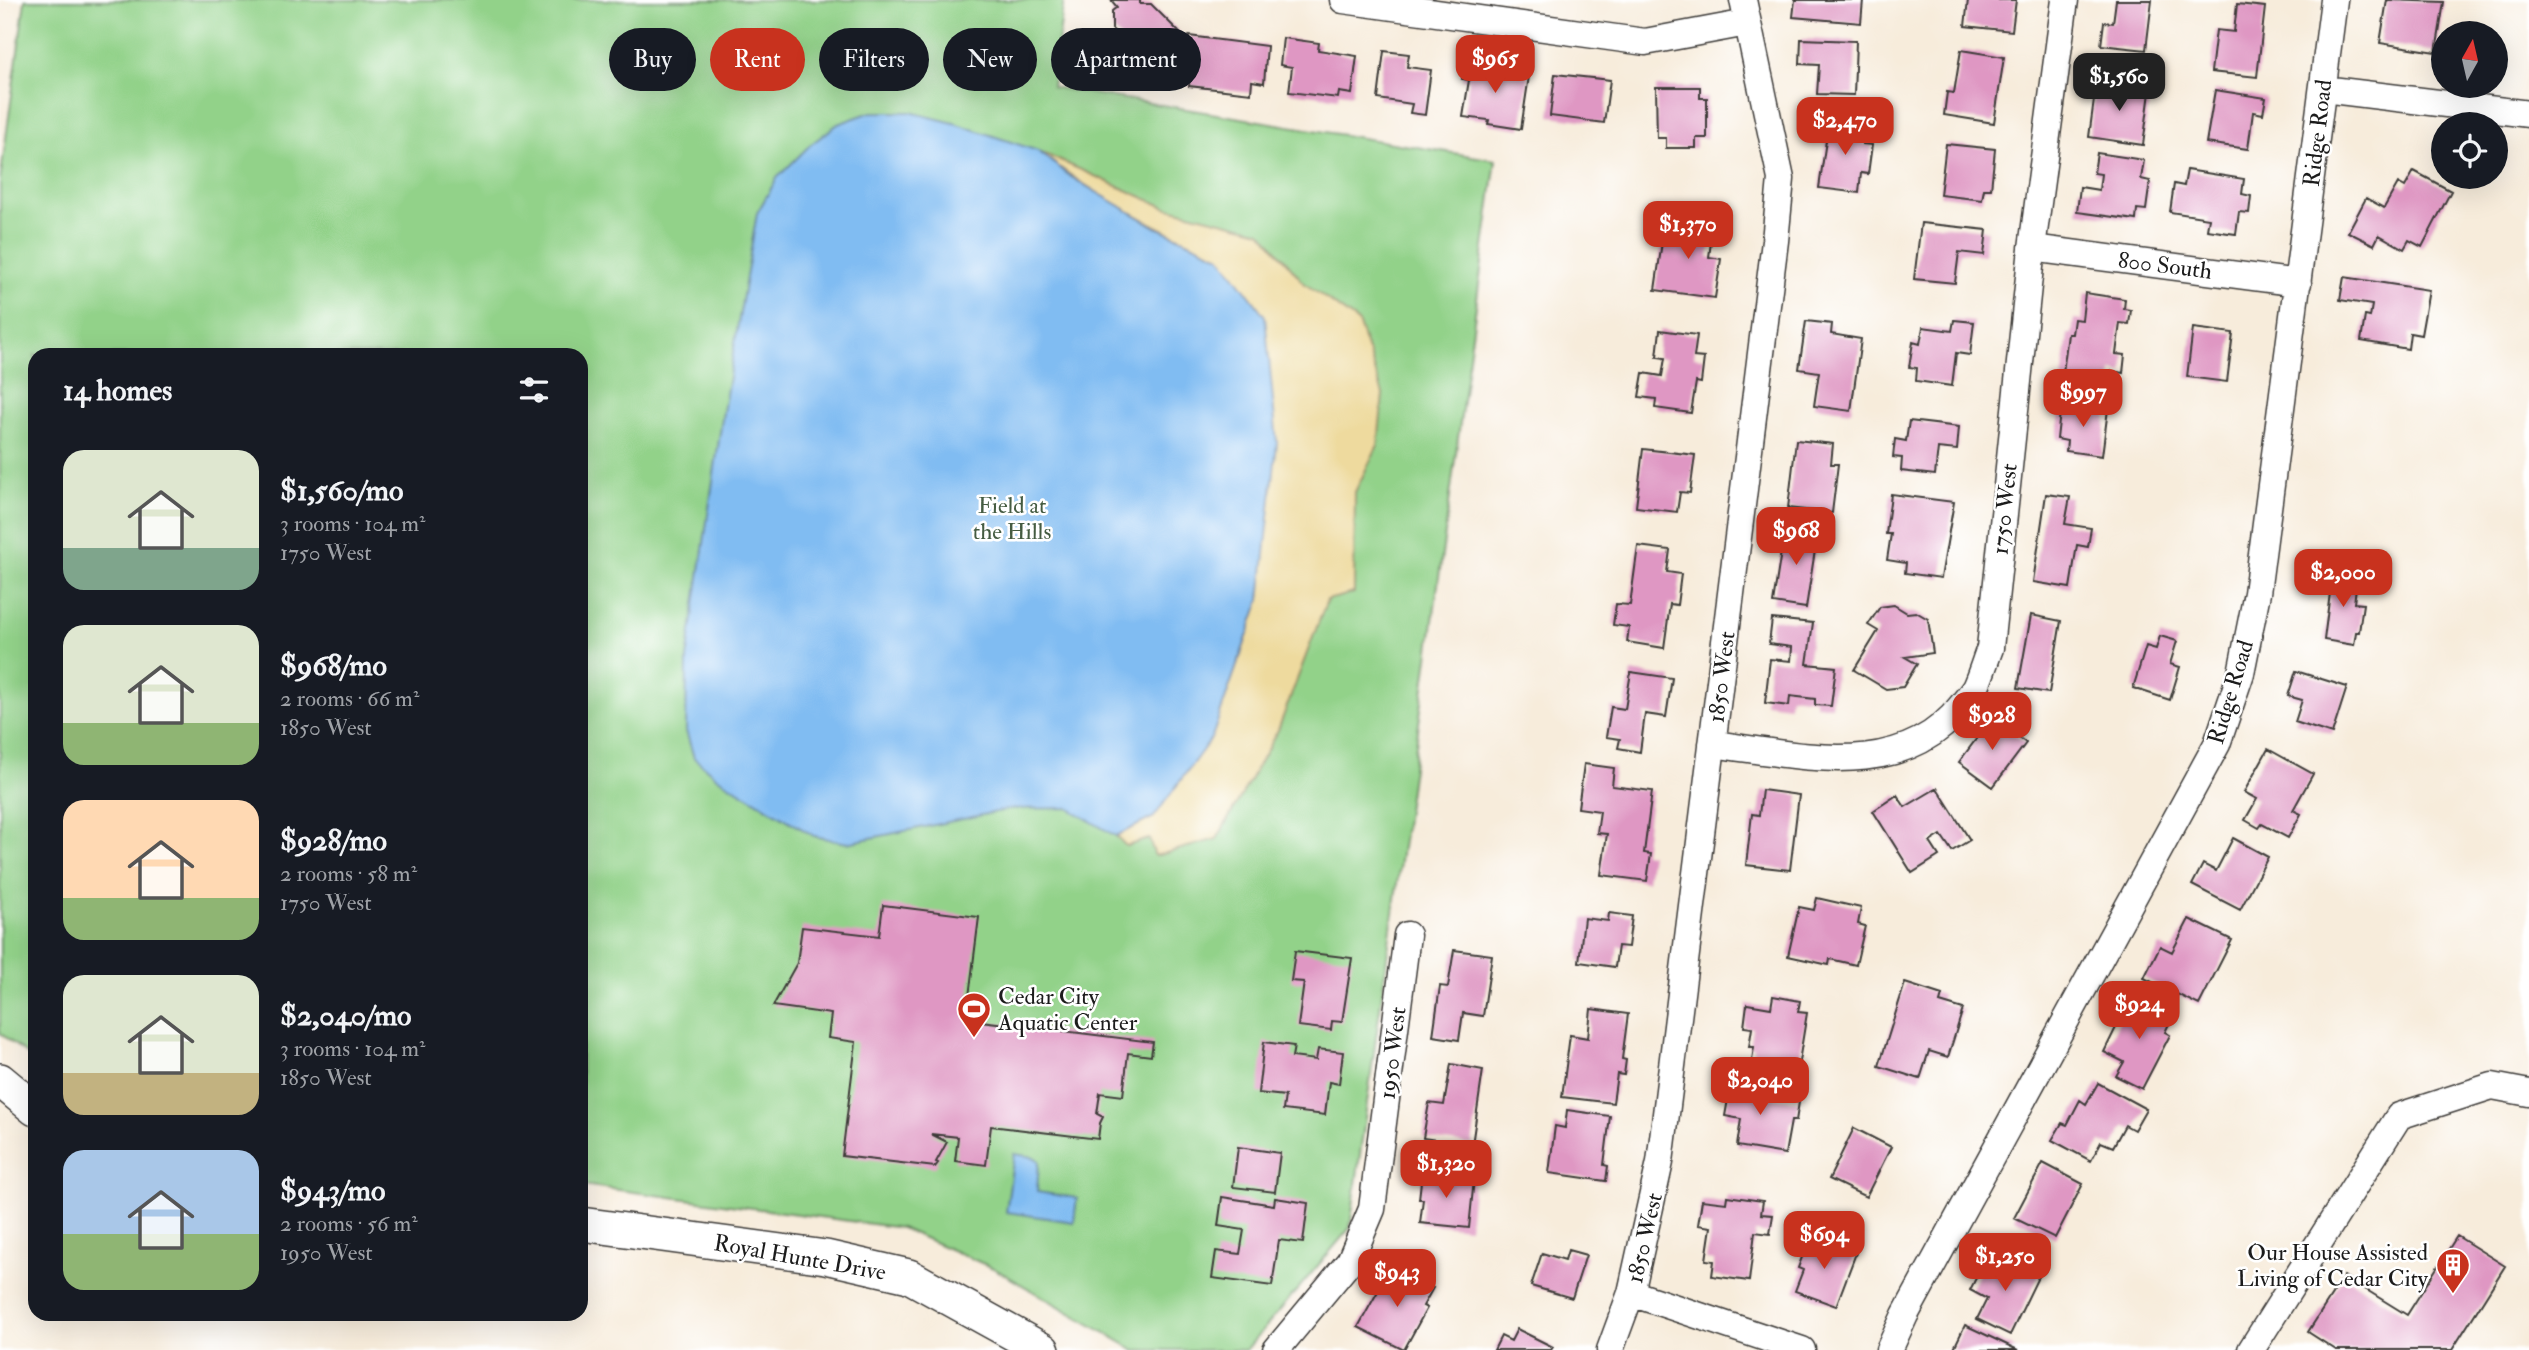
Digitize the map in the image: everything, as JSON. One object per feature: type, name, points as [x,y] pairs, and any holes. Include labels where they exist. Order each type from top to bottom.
[{"type":"main road","points":[[0,1080],[28,1103]]},
{"type":"main road","name":"Royal Hunte Drive","points":[[588,1225],[826,1257],[909,1276],[1043,1350]]},
{"type":"street","points":[[1343,0],[1471,9],[1645,42],[1745,12]]},
{"type":"street","name":"1750 West","points":[[1712,744],[1832,758],[1875,757],[1914,745],[1949,722],[1974,689],[1990,648],[2032,248],[2065,0]]},
{"type":"street","name":"Ridge Road","points":[[1889,1350],[1905,1315],[2217,744],[2241,673],[2257,593],[2334,0]]},
{"type":"street","name":"1850 West","points":[[1610,1350],[1631,1293],[1660,1162],[1781,179],[1745,12]]},
{"type":"street","points":[[2323,89],[2529,114]]},
{"type":"street","name":"800 South","points":[[2032,248],[2298,283]]},
{"type":"street","name":"1950 West","points":[[1276,1350],[1350,1261],[1373,1209],[1407,935]]},
{"type":"street","points":[[2251,1350],[2399,1116],[2492,1086],[2529,1093]]},
{"type":"street","points":[[1631,1293],[1802,1350]]},
{"type":"green space","name":"Field at the Hills","points":[[25,0],[1064,0],[1060,28],[1051,28],[1051,91],[1076,91],[1496,160],[1350,1228],[1246,1350],[1135,1350],[993,1268],[901,1228],[588,1186],[588,348],[28,348],[28,1055],[0,1033],[0,181]]},
{"type":"sand","points":[[1038,151],[1165,207],[1261,231],[1304,283],[1358,322],[1383,394],[1378,445],[1355,492],[1354,593],[1327,600],[1278,730],[1217,839],[1155,856],[1149,839],[1126,846],[1116,836],[1154,817],[1220,256],[1125,209],[1080,182]]},
{"type":"water","points":[[871,112],[910,112],[954,123],[1038,151],[1071,177],[1156,227],[1220,256],[1265,316],[1277,443],[1260,600],[1212,737],[1154,817],[1116,836],[1068,808],[1011,809],[847,843],[814,836],[718,778],[694,758],[686,731],[687,659],[723,412],[757,213],[777,178],[810,145],[838,124]]},
{"type":"water","points":[[1014,1154],[1034,1157],[1039,1161],[1037,1192],[1077,1198],[1074,1222],[1006,1212]]},
{"type":"building","points":[[1111,0],[1140,0],[1140,4],[1151,4],[1175,28],[1112,28],[1112,11],[1117,7]]},
{"type":"building","points":[[1795,0],[1863,0],[1861,23],[1793,17]]},
{"type":"building","points":[[1968,0],[2016,0],[2012,31],[1965,26]]},
{"type":"building","points":[[2116,0],[2152,0],[2146,50],[2101,45],[2104,22],[2113,23]]},
{"type":"building","points":[[2387,0],[2444,2],[2441,21],[2431,21],[2431,51],[2380,43]]},
{"type":"building","points":[[2237,4],[2265,7],[2257,77],[2211,72],[2216,30],[2234,32]]},
{"type":"building","points":[[1201,38],[1267,46],[1264,83],[1252,81],[1251,93],[1201,87]]},
{"type":"building","points":[[1283,38],[1319,43],[1318,50],[1357,56],[1352,94],[1339,92],[1338,98],[1289,92],[1292,67],[1280,65]]},
{"type":"building","points":[[1801,39],[1856,41],[1854,95],[1817,94],[1819,65],[1800,64]]},
{"type":"building","points":[[1961,50],[2004,57],[1994,123],[1944,115],[1947,92],[1954,93]]},
{"type":"building","points":[[1384,51],[1409,54],[1407,67],[1431,70],[1425,115],[1410,113],[1412,104],[1378,99]]},
{"type":"building","points":[[1465,60],[1498,66],[1497,72],[1529,76],[1521,129],[1488,124],[1489,120],[1463,117],[1469,80],[1462,79]]},
{"type":"building","points":[[1555,74],[1610,80],[1604,123],[1550,116]]},
{"type":"building","points":[[2097,77],[2121,80],[2121,88],[2150,92],[2143,145],[2089,137]]},
{"type":"building","points":[[1656,87],[1700,87],[1700,98],[1707,98],[1707,138],[1696,138],[1696,148],[1666,148],[1666,138],[1657,138]]},
{"type":"building","points":[[2215,90],[2266,98],[2263,114],[2253,112],[2248,149],[2206,143]]},
{"type":"building","points":[[1829,120],[1866,125],[1863,144],[1872,145],[1868,174],[1861,173],[1859,193],[1819,188]]},
{"type":"building","points":[[1946,144],[1995,149],[1991,189],[1984,189],[1982,200],[1940,195]]},
{"type":"building","points":[[2097,153],[2144,160],[2141,179],[2150,181],[2146,210],[2137,209],[2136,220],[2077,212],[2080,187],[2099,190],[2101,174],[2094,173]]},
{"type":"building","points":[[2187,170],[2244,179],[2242,194],[2251,196],[2249,213],[2239,212],[2236,234],[2207,230],[2209,218],[2170,212],[2174,184],[2184,186]]},
{"type":"building","points":[[2414,171],[2431,180],[2431,189],[2451,191],[2422,247],[2409,240],[2404,249],[2379,235],[2374,245],[2348,232],[2366,198],[2384,208],[2398,183],[2405,187]]},
{"type":"building","points":[[1683,217],[1708,221],[1705,242],[1711,242],[1709,257],[1721,259],[1715,298],[1655,290],[1663,235],[1669,236],[1670,224],[1682,226]]},
{"type":"building","points":[[1921,223],[1987,230],[1984,255],[1959,252],[1955,283],[1914,279]]},
{"type":"building","points":[[2344,277],[2429,290],[2421,335],[2410,333],[2408,349],[2361,341],[2365,316],[2370,317],[2372,305],[2340,300]]},
{"type":"building","points":[[2085,293],[2125,299],[2124,309],[2131,310],[2129,324],[2120,323],[2116,354],[2125,355],[2123,373],[2112,371],[2110,387],[2062,380],[2068,334],[2072,334],[2074,319],[2082,320]]},
{"type":"building","points":[[1954,320],[1974,322],[1970,355],[1956,353],[1952,386],[1916,381],[1917,368],[1909,367],[1913,342],[1920,344],[1923,327],[1952,331]]},
{"type":"building","points":[[1806,321],[1832,324],[1831,334],[1861,339],[1851,411],[1814,406],[1819,372],[1799,369]]},
{"type":"building","points":[[2193,328],[2233,333],[2227,382],[2187,377]]},
{"type":"building","points":[[1660,330],[1697,335],[1694,357],[1704,358],[1701,383],[1696,382],[1691,413],[1655,408],[1656,399],[1639,397],[1643,373],[1662,376],[1665,358],[1657,357]]},
{"type":"building","points":[[2061,403],[2108,409],[2102,456],[2066,451],[2067,441],[2057,439]]},
{"type":"building","points":[[1909,421],[1959,427],[1957,450],[1938,448],[1935,475],[1901,471],[1902,458],[1893,457],[1895,439],[1906,441]]},
{"type":"building","points":[[1796,440],[1833,444],[1831,464],[1838,464],[1832,513],[1788,508]]},
{"type":"building","points":[[1643,449],[1695,455],[1690,493],[1680,492],[1677,512],[1636,507]]},
{"type":"building","points":[[1891,494],[1954,502],[1941,578],[1905,573],[1906,563],[1887,560],[1891,534],[1886,534]]},
{"type":"building","points":[[2046,494],[2070,497],[2065,524],[2091,528],[2088,547],[2077,545],[2070,588],[2033,582]]},
{"type":"building","points":[[1785,526],[1818,531],[1806,608],[1773,603]]},
{"type":"building","points":[[1638,546],[1670,550],[1667,572],[1681,574],[1677,605],[1670,604],[1664,648],[1627,642],[1629,627],[1613,625],[1616,604],[1630,605]]},
{"type":"building","points":[[2333,569],[2358,572],[2354,603],[2363,604],[2354,645],[2324,640]]},
{"type":"building","points":[[1894,605],[1907,613],[1916,612],[1928,619],[1933,653],[1905,657],[1917,664],[1903,687],[1886,689],[1854,670],[1878,631],[1868,625],[1880,607]]},
{"type":"building","points":[[2031,615],[2061,621],[2049,693],[2018,688]]},
{"type":"building","points":[[1772,619],[1813,623],[1807,664],[1836,667],[1831,706],[1815,705],[1815,699],[1790,696],[1789,706],[1765,703],[1770,659],[1791,661],[1792,647],[1769,644]]},
{"type":"building","points":[[2160,636],[2177,641],[2170,664],[2180,667],[2170,700],[2133,688],[2146,646],[2156,649]]},
{"type":"building","points":[[2296,671],[2347,687],[2332,734],[2295,722],[2302,700],[2288,696]]},
{"type":"building","points":[[1631,672],[1672,678],[1666,717],[1645,714],[1640,752],[1618,748],[1620,739],[1606,737],[1611,707],[1625,709]]},
{"type":"building","points":[[1992,718],[2026,743],[1993,787],[1959,762]]},
{"type":"building","points":[[2268,749],[2313,774],[2293,810],[2301,814],[2288,838],[2262,824],[2259,828],[2245,820],[2257,799],[2244,792]]},
{"type":"building","points":[[1584,764],[1614,768],[1612,786],[1652,791],[1644,853],[1651,854],[1647,881],[1601,875],[1607,834],[1597,833],[1600,811],[1578,808]]},
{"type":"building","points":[[1937,788],[1970,840],[1952,851],[1941,835],[1930,842],[1939,856],[1912,873],[1873,811],[1897,795],[1905,807]]},
{"type":"building","points":[[1762,790],[1799,795],[1790,870],[1746,865],[1752,814],[1759,815]]},
{"type":"building","points":[[2233,838],[2268,857],[2240,910],[2192,885],[2203,864],[2216,871]]},
{"type":"building","points":[[1817,898],[1861,908],[1858,924],[1865,926],[1856,965],[1830,959],[1829,965],[1788,956],[1799,907],[1814,910]]},
{"type":"building","name":"Cedar City Aquatic Center","points":[[883,905],[979,917],[968,1005],[982,1007],[981,1021],[1153,1042],[1151,1056],[1128,1053],[1123,1096],[1100,1093],[1097,1114],[1103,1117],[1098,1139],[991,1126],[986,1165],[955,1161],[958,1137],[931,1134],[947,1142],[935,1167],[842,1156],[856,1042],[828,1038],[831,1014],[773,1006],[797,963],[802,927],[879,936]]},
{"type":"building","points":[[1609,913],[1632,916],[1628,947],[1618,946],[1615,967],[1579,962],[1584,918],[1608,921]]},
{"type":"building","points":[[2189,919],[2232,940],[2199,1005],[2144,978],[2160,946],[2172,952]]},
{"type":"building","points":[[1454,950],[1492,955],[1483,1016],[1463,1013],[1459,1040],[1433,1036],[1440,986],[1448,987]]},
{"type":"building","points":[[1295,951],[1352,958],[1342,1022],[1332,1021],[1331,1030],[1298,1026],[1304,982],[1291,981]]},
{"type":"building","points":[[1905,983],[1942,995],[1940,1002],[1963,1009],[1948,1057],[1929,1051],[1920,1079],[1879,1066]]},
{"type":"building","points":[[1773,996],[1800,1001],[1798,1012],[1807,1013],[1797,1074],[1751,1067],[1754,1047],[1749,1047],[1752,1028],[1744,1027],[1747,1004],[1771,1008]]},
{"type":"building","points":[[2131,997],[2172,1018],[2165,1032],[2170,1035],[2142,1089],[2116,1076],[2124,1062],[2104,1052]]},
{"type":"building","points":[[1591,1009],[1628,1014],[1622,1059],[1626,1060],[1624,1075],[1617,1074],[1613,1103],[1562,1097],[1570,1035],[1588,1038]]},
{"type":"building","points":[[1264,1042],[1294,1046],[1292,1057],[1316,1060],[1318,1049],[1343,1052],[1339,1084],[1329,1082],[1325,1115],[1283,1110],[1285,1096],[1258,1093]]},
{"type":"building","points":[[1451,1064],[1483,1070],[1472,1145],[1423,1138],[1429,1103],[1444,1105]]},
{"type":"building","points":[[1732,1077],[1757,1081],[1755,1094],[1799,1102],[1796,1121],[1791,1121],[1785,1154],[1737,1146],[1741,1119],[1725,1116]]},
{"type":"building","points":[[2098,1083],[2146,1109],[2134,1130],[2125,1125],[2113,1147],[2101,1142],[2091,1161],[2052,1140],[2062,1123],[2067,1125],[2080,1100],[2086,1104]]},
{"type":"building","points":[[1567,1110],[1610,1116],[1604,1165],[1608,1166],[1606,1181],[1549,1173],[1555,1126],[1565,1128]]},
{"type":"building","points":[[1854,1128],[1891,1147],[1866,1197],[1829,1179]]},
{"type":"building","points":[[1238,1147],[1280,1153],[1275,1192],[1233,1187]]},
{"type":"building","points":[[2043,1163],[2083,1184],[2055,1238],[2014,1218]]},
{"type":"building","points":[[1422,1173],[1474,1179],[1469,1228],[1420,1223]]},
{"type":"building","points":[[1727,1196],[1763,1201],[1761,1214],[1773,1215],[1770,1234],[1755,1232],[1749,1281],[1712,1276],[1714,1261],[1706,1260],[1711,1227],[1698,1225],[1702,1200],[1726,1203]]},
{"type":"building","points":[[1222,1197],[1274,1205],[1275,1198],[1308,1203],[1303,1243],[1279,1240],[1272,1286],[1212,1278],[1216,1251],[1240,1254],[1244,1230],[1218,1226]]},
{"type":"building","points":[[1810,1236],[1856,1253],[1836,1306],[1795,1291],[1803,1270],[1798,1268]]},
{"type":"building","name":"Our House Assisted Living of Cedar City","points":[[2457,1236],[2505,1266],[2452,1350],[2336,1350],[2308,1332],[2344,1276],[2407,1315]]},
{"type":"building","points":[[1568,1250],[1586,1255],[1572,1298],[1531,1286],[1542,1253],[1565,1260]]},
{"type":"building","points":[[2003,1254],[2040,1273],[2010,1335],[1977,1319],[1987,1299],[1970,1290],[1980,1270],[1992,1276]]},
{"type":"building","points":[[1392,1266],[1433,1288],[1423,1306],[1427,1308],[1404,1350],[1358,1327]]},
{"type":"building","points":[[1965,1325],[2018,1350],[1953,1350]]},
{"type":"building","points":[[1517,1329],[1553,1347],[1551,1350],[1494,1350],[1501,1336],[1511,1341]]},
{"type":"place","name":"Cedar City Aquatic Center","points":[[974,1039]]},
{"type":"place","name":"Our House Assisted Living of Cedar City","points":[[2453,1295]]}]
